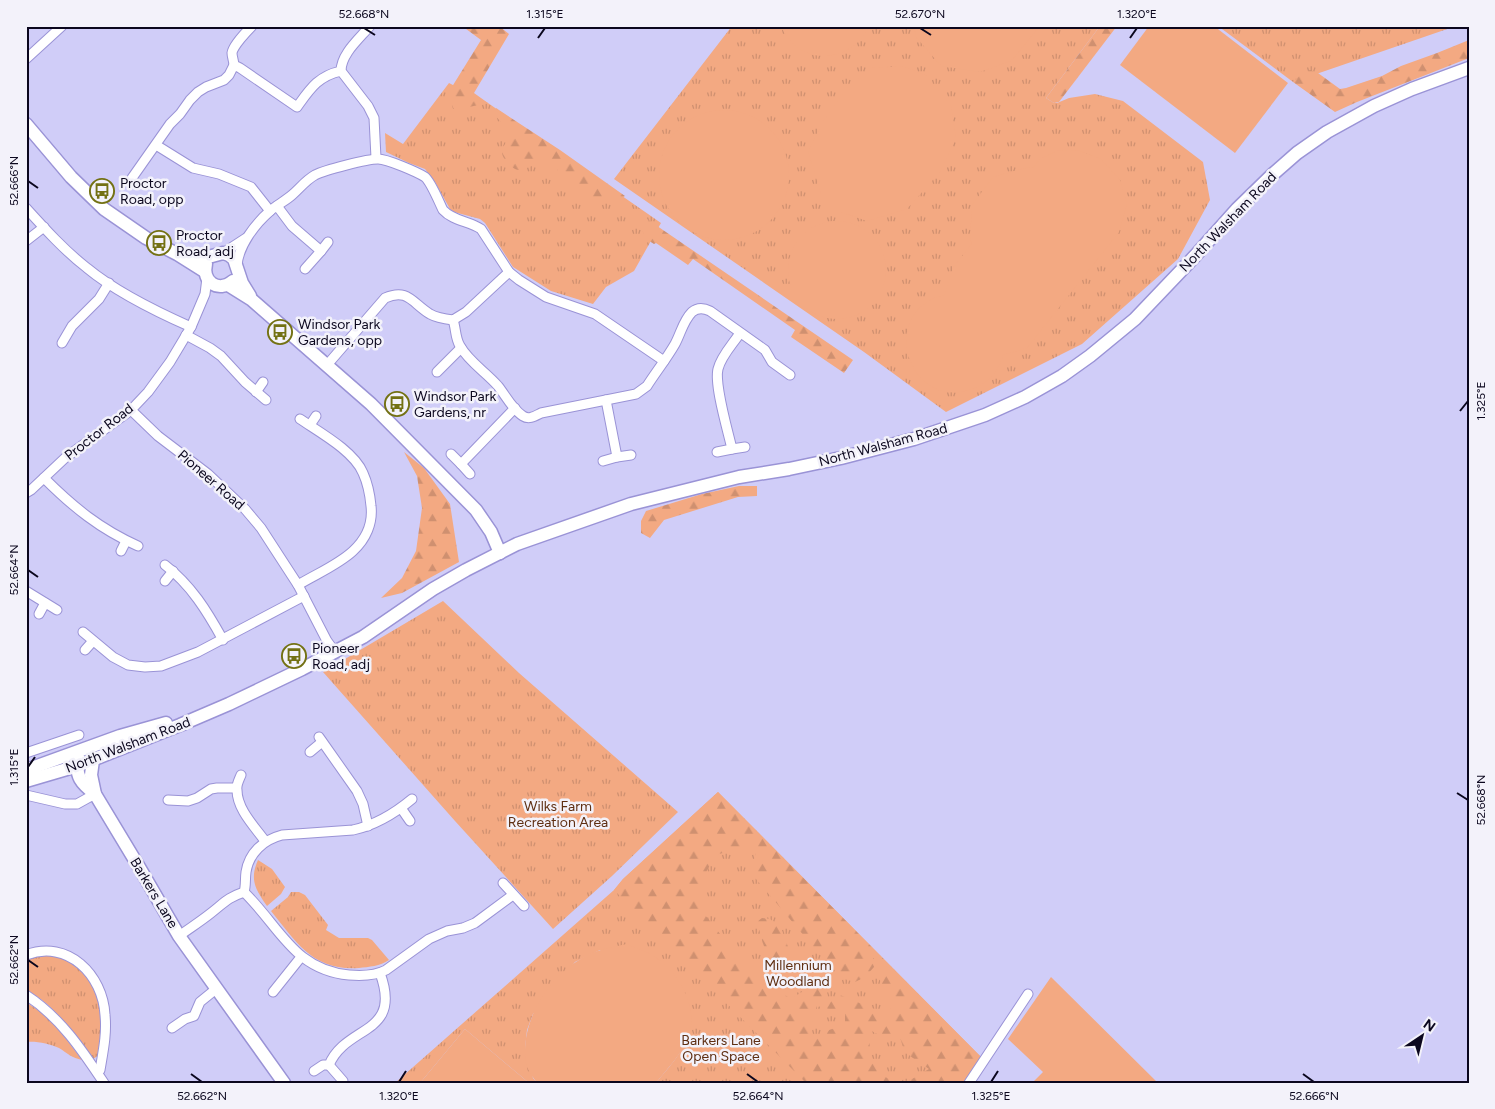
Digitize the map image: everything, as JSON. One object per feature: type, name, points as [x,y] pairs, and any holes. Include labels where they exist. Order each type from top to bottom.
[{"type":"main road","name":"North Walsham Road","points":[[26,781],[93,760],[229,704],[363,637],[433,589],[517,544],[631,504],[739,477],[841,458],[914,439],[985,416],[1025,397],[1062,376],[1135,319],[1237,209],[1297,153],[1327,132],[1374,106],[1412,89],[1469,68]]},
{"type":"main road","points":[[26,124],[71,176],[104,209],[146,238],[177,254],[206,274],[212,284],[224,286],[252,300],[371,404],[476,510],[488,527],[500,553]]},
{"type":"main road","points":[[177,254],[198,257],[229,255],[234,260],[242,283],[252,300]]},
{"type":"main road","points":[[206,274],[206,263],[217,255]]},
{"type":"main road","points":[[224,286],[234,280],[237,268]]},
{"type":"main road","name":"North Walsham Road","points":[[26,770],[120,736],[229,704]]},
{"type":"main road","points":[[77,766],[81,751],[93,760]]},
{"type":"main road","name":"Barkers Lane","points":[[93,760],[91,775],[95,794],[179,936],[284,1083]]},
{"type":"main road","name":"Barkers Lane","points":[[77,766],[82,784],[95,794]]},
{"type":"street","points":[[26,59],[62,26]]},
{"type":"street","points":[[132,178],[170,124],[198,92],[224,80],[230,75],[234,65],[232,54],[234,49],[252,26]]},
{"type":"street","points":[[370,26],[345,56],[341,71],[368,106],[374,118],[376,158]]},
{"type":"street","points":[[234,65],[297,107],[313,86],[324,76],[341,71]]},
{"type":"street","points":[[156,145],[192,168],[219,174],[251,187],[321,252]]},
{"type":"street","points":[[217,255],[248,236],[273,209],[317,174],[376,158],[384,159],[426,178],[447,215],[480,229],[509,272],[546,298],[595,314],[664,361]]},
{"type":"street","points":[[26,208],[87,268],[189,331],[221,356],[266,400]]},
{"type":"street","points":[[26,241],[44,227]]},
{"type":"street","points":[[237,268],[240,254],[248,236]]},
{"type":"street","points":[[305,270],[328,242]]},
{"type":"street","points":[[327,365],[391,292],[409,297],[432,315],[453,320],[466,312],[509,272]]},
{"type":"street","name":"Proctor Road","points":[[197,316],[205,294],[206,274]]},
{"type":"street","points":[[62,343],[72,326],[99,300],[109,283]]},
{"type":"street","name":"Proctor Road","points":[[26,493],[65,458],[131,410],[148,392],[170,362],[213,293],[224,286]]},
{"type":"street","points":[[453,320],[461,348],[498,386],[506,400],[523,416],[528,418],[547,411],[636,394],[642,391],[664,361],[692,313],[697,309],[703,308],[765,350],[776,371],[790,375]]},
{"type":"street","points":[[732,449],[717,376],[724,357],[740,333]]},
{"type":"street","points":[[437,372],[461,348]]},
{"type":"street","points":[[256,392],[263,382]]},
{"type":"street","points":[[606,400],[617,457]]},
{"type":"street","points":[[461,464],[515,408]]},
{"type":"street","name":"Pioneer Road","points":[[131,410],[158,436],[208,474],[245,509],[261,528],[298,585],[335,652]]},
{"type":"street","points":[[310,425],[316,416]]},
{"type":"street","points":[[298,585],[343,559],[355,549],[368,531],[372,517],[370,492],[363,472],[337,444],[300,419]]},
{"type":"street","points":[[716,452],[744,447]]},
{"type":"street","points":[[451,454],[470,474]]},
{"type":"street","points":[[603,460],[631,455]]},
{"type":"street","points":[[44,478],[82,513],[102,527],[138,546]]},
{"type":"street","points":[[121,551],[126,541]]},
{"type":"street","points":[[165,564],[197,597],[223,640]]},
{"type":"street","points":[[164,581],[173,571]]},
{"type":"street","points":[[26,591],[57,610]]},
{"type":"street","points":[[83,632],[113,657],[128,665],[161,666],[182,659],[223,640],[304,596]]},
{"type":"street","points":[[39,614],[45,603]]},
{"type":"street","points":[[86,650],[93,641]]},
{"type":"street","name":"North Walsham Road","points":[[26,753],[79,735]]},
{"type":"street","points":[[310,752],[321,739],[357,791],[363,804],[368,826]]},
{"type":"street","points":[[241,775],[236,788],[239,802],[243,811],[265,841]]},
{"type":"street","points":[[168,800],[188,801],[217,788],[236,788]]},
{"type":"street","points":[[26,795],[65,804],[77,804],[95,794]]},
{"type":"street","points":[[244,892],[248,864],[252,854],[272,837],[353,830],[368,826],[401,808],[412,799]]},
{"type":"street","points":[[401,808],[410,821]]},
{"type":"street","points":[[503,883],[524,906]]},
{"type":"street","points":[[179,936],[223,902],[244,892]]},
{"type":"street","points":[[244,892],[264,912],[300,957],[326,971],[357,976],[380,974],[397,964],[429,939],[447,931],[464,928],[474,923],[513,895]]},
{"type":"street","points":[[26,955],[45,951],[64,954],[83,966],[93,978],[101,993],[106,1014],[105,1038],[100,1070],[97,1072]]},
{"type":"street","points":[[273,992],[300,957]]},
{"type":"street","points":[[329,1065],[335,1053],[376,1022],[383,1012],[386,1000],[385,986],[380,974]]},
{"type":"street","points":[[172,1028],[185,1019],[194,1016],[203,998],[216,988]]},
{"type":"street","points":[[969,1083],[1028,994]]},
{"type":"street","points":[[26,995],[59,1021],[104,1083]]},
{"type":"street","points":[[314,1071],[323,1065],[329,1065],[343,1081]]},
{"type":"green space","points":[[462,26],[499,26],[509,34],[474,93],[488,103],[469,107],[460,113],[456,112],[452,104],[450,90],[481,40]]},
{"type":"green space","points":[[732,26],[1100,26],[1046,98],[1057,103],[1069,98],[1095,94],[1123,101],[1203,162],[1210,200],[1178,259],[1082,344],[946,412],[864,352],[614,179]]},
{"type":"green space","points":[[781,26],[869,26],[857,43],[848,49],[838,54],[818,56],[798,48],[788,38]]},
{"type":"green space","points":[[914,26],[1040,26],[1011,61],[980,72],[941,66],[916,37]]},
{"type":"green space","points":[[1100,26],[1117,26],[1059,102],[1054,103],[1046,98]]},
{"type":"green space","points":[[1149,26],[1214,26],[1288,83],[1235,153],[1120,65]]},
{"type":"green space","points":[[1218,26],[1456,26],[1293,82]]},
{"type":"green space","points":[[1469,40],[1469,58],[1335,112],[1293,82],[1300,75],[1310,70],[1318,73],[1340,89],[1346,88],[1382,76],[1401,66]]},
{"type":"green space","points":[[903,66],[927,76],[951,106],[956,138],[940,172],[907,209],[867,221],[841,212],[821,194],[808,151],[824,120],[850,84],[872,68]]},
{"type":"green space","points":[[449,83],[488,103],[661,223],[634,271],[606,287],[593,304],[551,291],[513,267],[485,223],[480,219],[454,212],[450,209],[435,182],[425,169],[386,152],[385,133],[403,144]]},
{"type":"green space","points":[[496,108],[625,196],[617,201],[608,200],[595,205],[590,202],[582,189],[561,183],[557,169],[550,164],[540,163],[520,170],[513,168],[502,155],[508,137],[505,126],[495,115]]},
{"type":"green space","points":[[724,110],[737,111],[749,115],[770,129],[784,150],[788,162],[788,188],[784,200],[770,221],[749,235],[737,239],[724,240],[711,239],[699,235],[678,221],[664,200],[660,188],[659,175],[660,162],[664,150],[678,129],[699,115],[711,111]]},
{"type":"green space","points":[[1058,150],[1080,151],[1101,159],[1120,180],[1127,204],[1119,232],[1027,348],[1003,355],[1000,365],[994,374],[977,387],[954,392],[934,388],[919,376],[910,359],[906,340],[910,321],[923,305],[944,295],[953,268],[972,243],[970,240],[972,205],[993,177],[1029,167],[1033,168],[1039,160]]},
{"type":"green space","points":[[644,217],[853,360],[844,373],[791,337],[795,330],[693,259],[688,265],[656,243],[654,244],[650,241],[642,229]]},
{"type":"green space","points":[[827,221],[847,221],[856,224],[872,235],[883,251],[886,260],[886,280],[883,289],[872,305],[856,316],[847,319],[827,319],[810,311],[796,297],[788,280],[788,260],[796,243],[810,229]]},
{"type":"green space","points":[[404,452],[424,468],[450,504],[459,562],[402,593],[381,598],[402,578],[416,551],[422,508],[417,476]]},
{"type":"green space","points":[[739,486],[757,486],[757,496],[738,497],[664,520],[650,538],[641,533],[641,521],[646,511],[702,494]]},
{"type":"green space","name":"Wilks Farm Recreation Area","points":[[443,601],[519,673],[678,812],[612,876],[553,929],[323,672]]},
{"type":"green space","name":"Millennium Woodland","points":[[718,792],[981,1057],[963,1083],[656,1083],[679,1054],[687,1038],[690,1020],[600,950],[575,962],[533,1014],[527,1030],[525,1048],[533,1078],[537,1083],[529,1083],[465,1029],[420,1083],[395,1083],[614,890],[623,879]]},
{"type":"green space","name":"Millennium Woodland","points":[[718,792],[981,1057],[963,1083],[806,1083],[614,890],[623,879]],"holes":[[[738,849],[756,852],[751,873],[827,963],[844,979],[855,982],[865,977],[874,967],[873,958],[881,963],[878,972],[882,988],[892,1008],[884,1013],[840,995],[829,1003],[826,987],[791,955],[781,928],[770,919],[762,918],[758,921],[760,934],[773,965],[783,974],[806,979],[808,988],[791,999],[761,979],[732,949],[705,915],[701,900],[707,870],[713,861],[719,854]],[[817,1006],[845,1013],[845,1025],[829,1030],[820,1039],[812,1035],[813,1016]],[[897,1028],[903,1047],[910,1056],[929,1069],[904,1082],[885,1077],[879,1072],[872,1060],[870,1030],[886,1039]]]},
{"type":"green space","points":[[258,860],[272,869],[285,887],[281,894],[267,906],[260,895],[254,879]]},
{"type":"green space","points":[[291,892],[299,892],[305,895],[328,925],[326,930],[339,938],[368,938],[372,940],[389,960],[371,967],[343,968],[318,960],[298,944],[271,911],[288,897]]},
{"type":"green space","points":[[627,944],[649,953],[662,962],[678,980],[684,991],[689,1002],[691,1026],[682,1050],[656,1083],[537,1083],[526,1063],[525,1047],[532,1016],[549,987],[573,964],[586,956]]},
{"type":"green space","points":[[54,954],[81,967],[91,980],[104,1015],[99,1055],[93,1059],[55,1012],[37,996],[26,990],[26,957]]},
{"type":"green space","points":[[1051,977],[1158,1083],[1032,1083],[1043,1072],[1008,1039]]},
{"type":"green space","points":[[26,1002],[51,1019],[82,1060],[72,1057],[52,1045],[26,1042]]},
{"type":"green space","points":[[465,1029],[529,1083],[420,1083]]},
{"type":"place","name":"Proctor Road, opp","points":[[102,191]]},
{"type":"place","name":"Proctor Road, adj","points":[[159,243]]},
{"type":"place","name":"Windsor Park Gardens, opp","points":[[280,332]]},
{"type":"place","name":"Windsor Park Gardens, nr","points":[[397,404]]},
{"type":"place","name":"Pioneer Road, adj","points":[[294,656]]},
{"type":"park label","name":"Barkers Lane Open Space","points":[[721,1048]]}]
